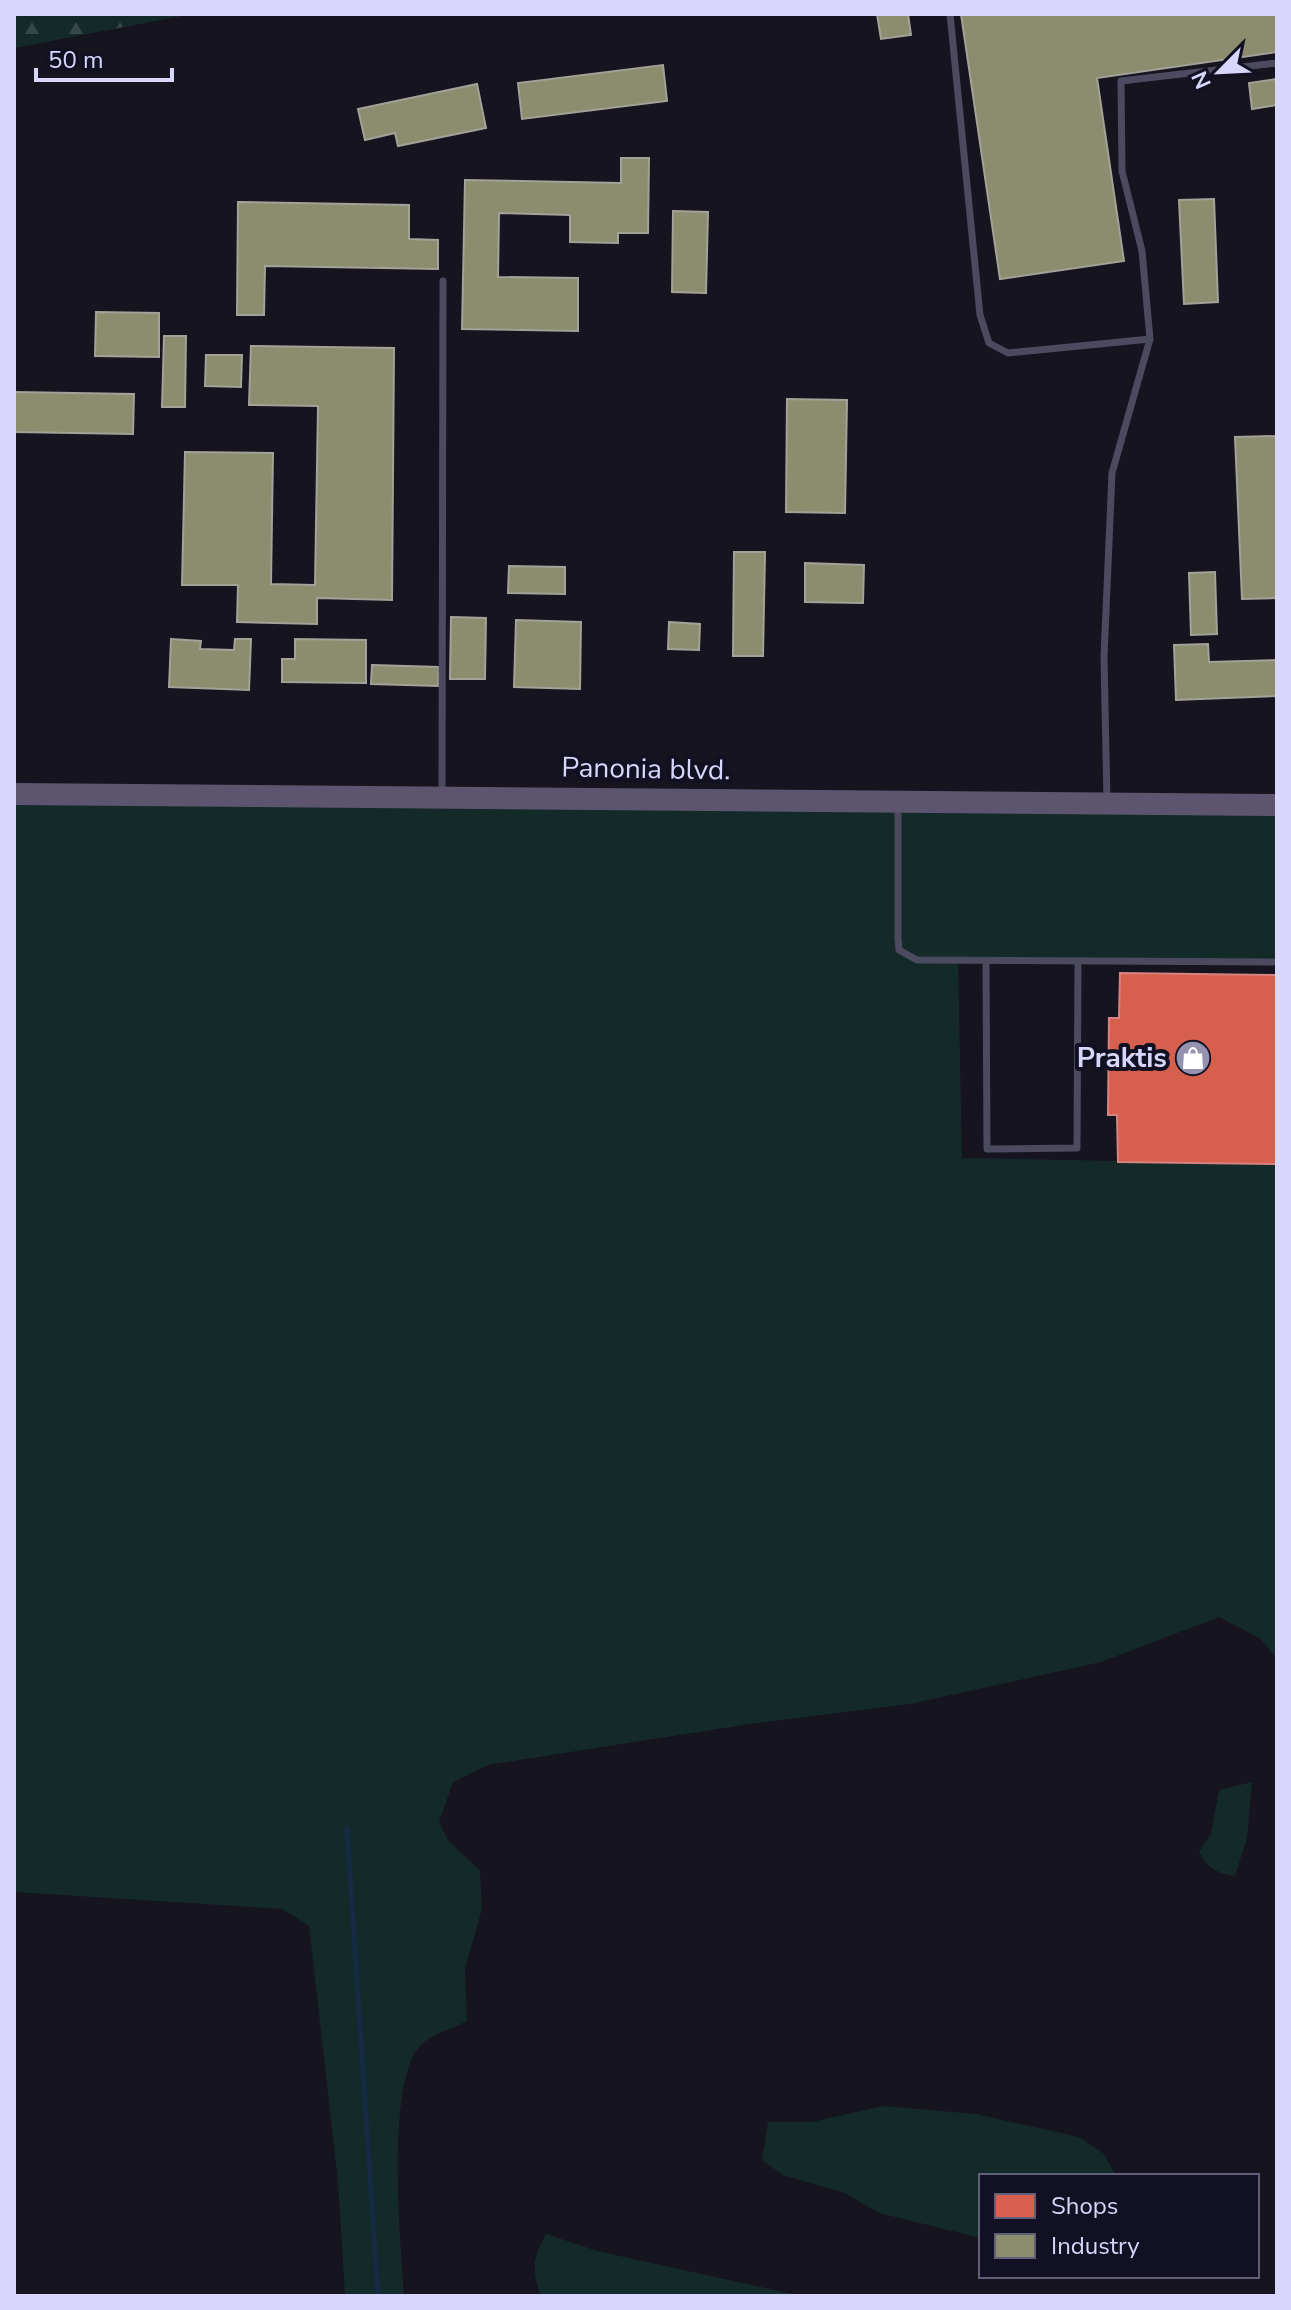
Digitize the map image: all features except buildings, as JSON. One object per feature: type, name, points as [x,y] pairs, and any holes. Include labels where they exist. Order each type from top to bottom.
[{"type":"main road","name":"Panonia blvd.","points":[[14,794],[1277,805]]},
{"type":"lane","points":[[950,14],[980,315],[989,343],[1008,353],[1150,339]]},
{"type":"lane","points":[[1107,803],[1104,657],[1112,473],[1150,339],[1142,251],[1122,171],[1121,81],[1277,63]]},
{"type":"lane","points":[[442,797],[443,281]]},
{"type":"lane","points":[[898,801],[899,950],[917,960],[1277,962]]},
{"type":"lane","points":[[986,962],[987,1149],[1002,1149],[1077,1148],[1078,961]]},
{"type":"green space","points":[[14,14],[192,14],[14,48]]},
{"type":"green space","points":[[14,794],[1277,805],[1277,962],[958,961],[962,1158],[1277,1164],[1277,1659],[1261,1639],[1219,1617],[1101,1662],[910,1704],[743,1725],[488,1765],[453,1782],[439,1822],[448,1840],[480,1871],[482,1909],[465,1968],[467,2021],[423,2043],[411,2061],[403,2089],[399,2124],[398,2203],[404,2296],[345,2296],[338,2182],[309,1926],[282,1909],[14,1892]]},
{"type":"green space","points":[[1252,1782],[1247,1838],[1235,1876],[1214,1869],[1199,1852],[1211,1834],[1219,1790]]},
{"type":"green space","points":[[883,2106],[976,2114],[1079,2137],[1104,2154],[1115,2174],[979,2174],[979,2238],[879,2213],[845,2193],[783,2175],[762,2160],[768,2122],[812,2122]]},
{"type":"green space","points":[[546,2234],[597,2251],[802,2296],[541,2296],[535,2264]]},
{"type":"waterway","points":[[347,1829],[378,2296]]},
{"type":"place","name":"Praktis","points":[[1193,1058]]}]
